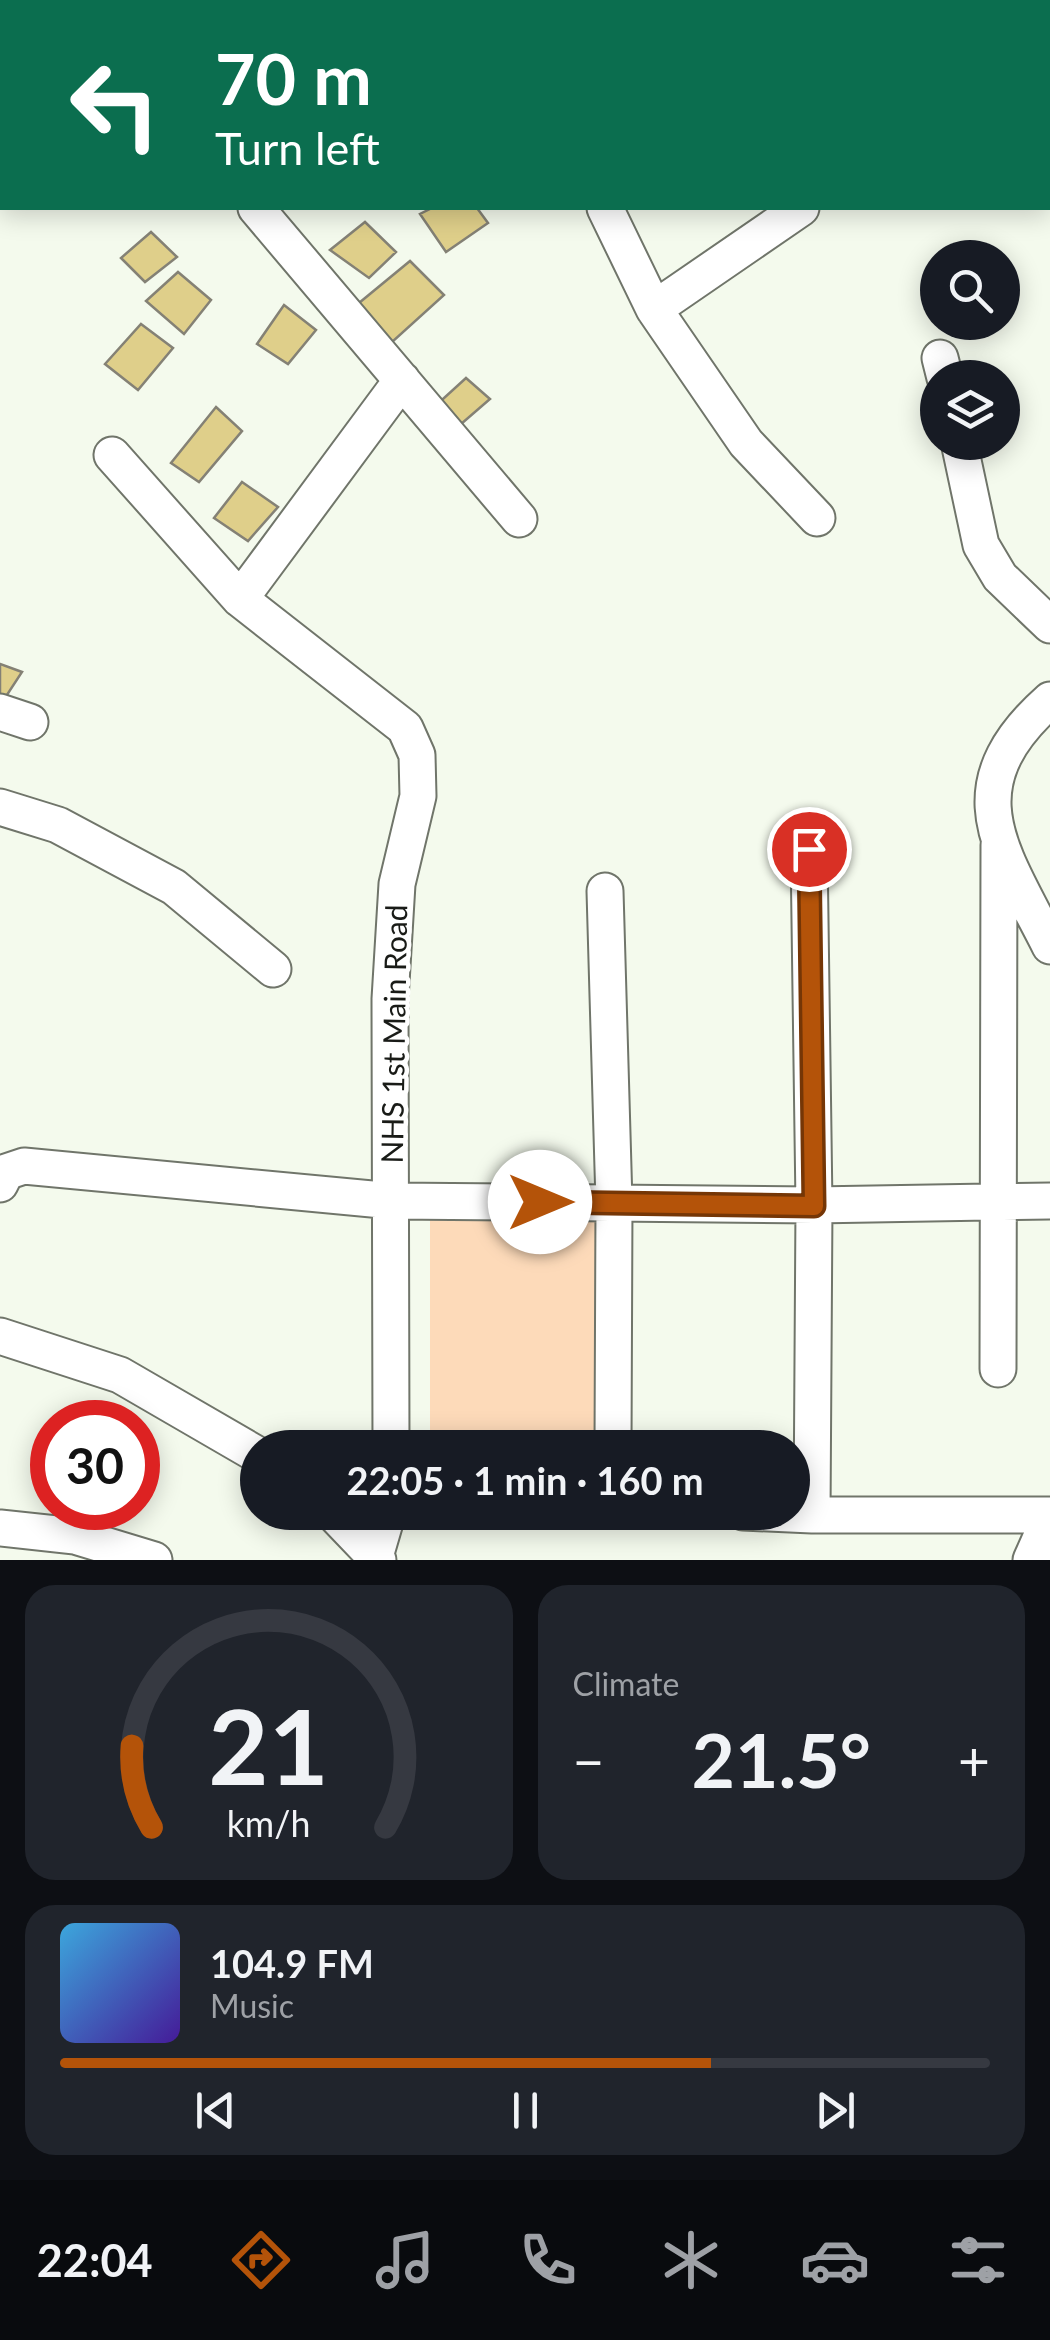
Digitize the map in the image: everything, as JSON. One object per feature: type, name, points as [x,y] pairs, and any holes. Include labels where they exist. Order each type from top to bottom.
[{"type":"street","points":[[258,210],[519,519]]},
{"type":"street","points":[[607,210],[654,309],[746,444],[817,518]]},
{"type":"street","points":[[654,309],[789,211]]},
{"type":"street","points":[[240,599],[402,380]]},
{"type":"street","name":"NHS 1st Main Road","points":[[112,455],[240,599],[406,728],[416,755],[418,796],[397,884],[390,999],[391,1430]]},
{"type":"street","points":[[963,460],[981,544],[1000,578],[1050,625]]},
{"type":"street","points":[[998,1369],[999,844],[991,787],[1008,750],[1050,700]]},
{"type":"street","points":[[0,806],[58,825],[174,887],[273,969]]},
{"type":"street","points":[[999,844],[1050,946]]},
{"type":"street","points":[[809,849],[814,1206],[812,1515],[1050,1516],[1031,1560]]},
{"type":"street","points":[[605,891],[614,1203],[613,1430]]},
{"type":"street","points":[[0,1184],[6,1172],[24,1166],[393,1202],[814,1206],[1050,1201]]},
{"type":"street","points":[[0,1336],[120,1375],[240,1445]]},
{"type":"street","points":[[0,1528],[74,1536],[154,1560]]},
{"type":"street","points":[[349,1530],[376,1559]]},
{"type":"street","points":[[376,1559],[383,1530]]},
{"type":"shaded area","points":[[430,1208],[597,1211],[599,1430],[430,1430]]},
{"type":"building","points":[[428,210],[478,210],[488,223],[446,252],[420,214]]},
{"type":"building","points":[[365,222],[396,252],[369,278],[330,250]]},
{"type":"building","points":[[151,232],[177,257],[145,282],[121,258]]},
{"type":"building","points":[[410,261],[444,295],[391,343],[359,303]]},
{"type":"building","points":[[178,272],[211,300],[184,334],[146,301]]},
{"type":"building","points":[[284,305],[316,330],[288,364],[257,344]]},
{"type":"building","points":[[141,324],[173,348],[138,390],[105,364]]},
{"type":"building","points":[[466,378],[490,399],[453,431],[433,408]]},
{"type":"building","points":[[216,407],[242,431],[199,482],[171,463]]},
{"type":"building","points":[[242,482],[278,507],[248,541],[214,518]]},
{"type":"building","points":[[0,664],[22,672],[1,704],[0,703]]},
{"type":"route","points":[[540,1202],[814,1206],[809,849]]}]
